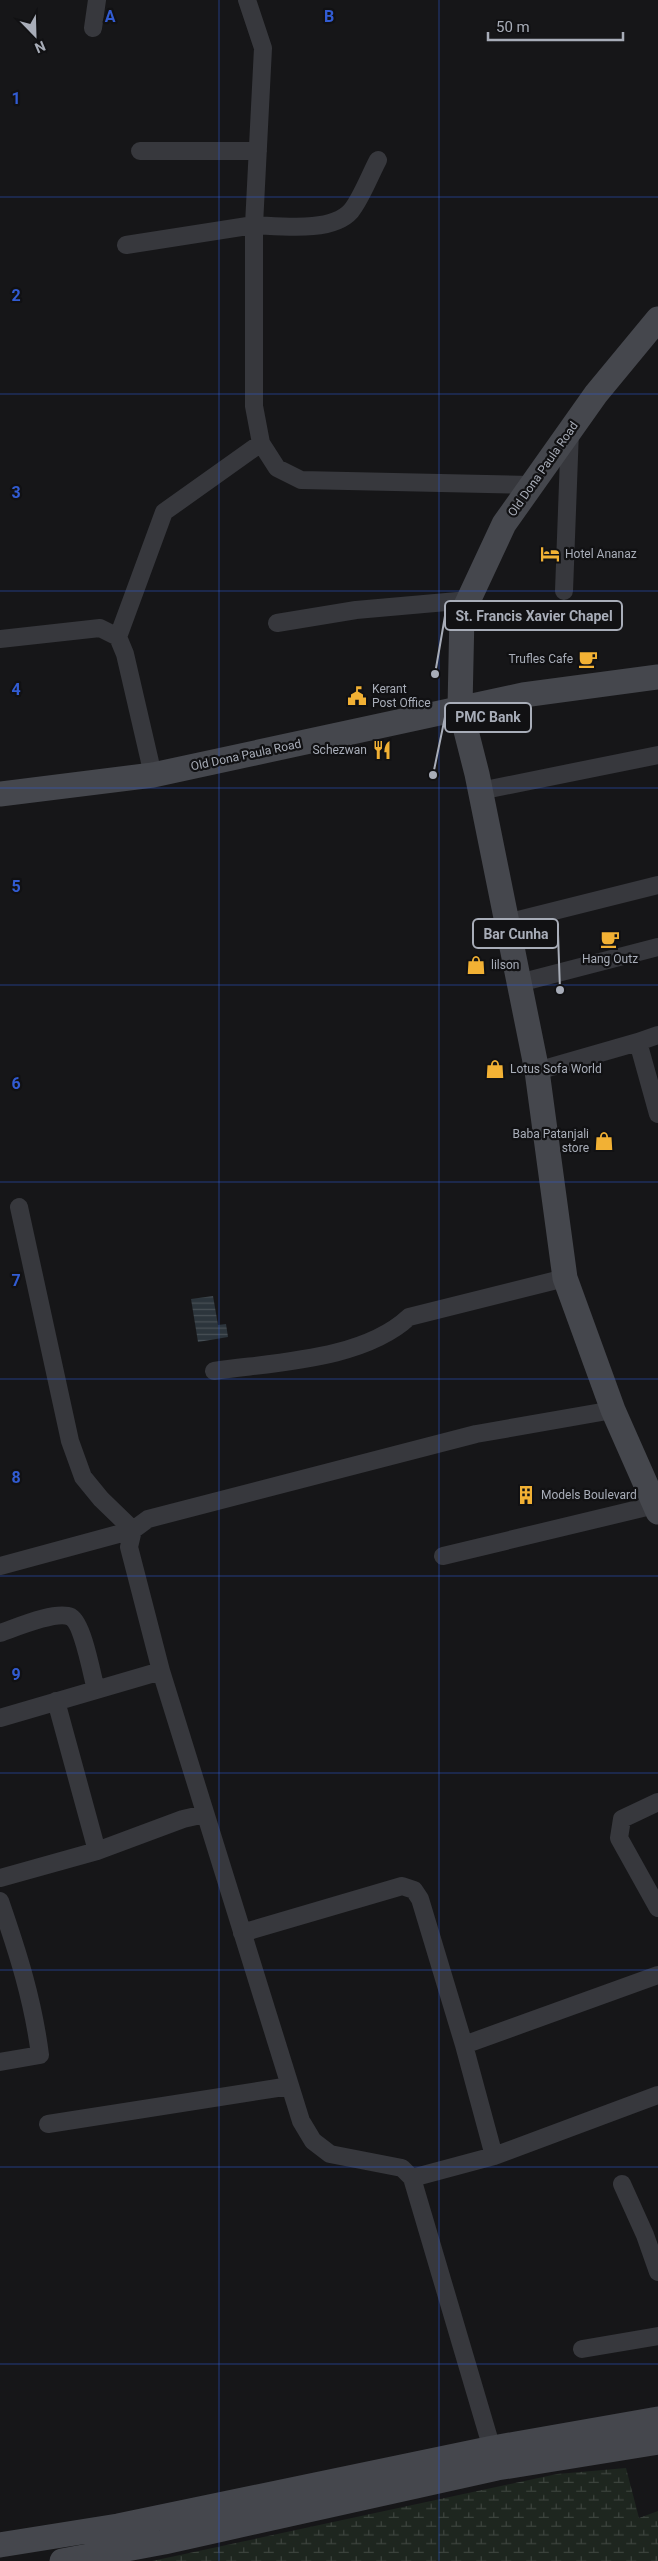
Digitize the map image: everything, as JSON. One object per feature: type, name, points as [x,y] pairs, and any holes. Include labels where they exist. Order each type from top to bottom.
[{"type":"main road","name":"Old Dona Paula Road","points":[[0,794],[153,775],[460,708],[462,614],[504,524],[596,394],[658,319]]},
{"type":"main road","points":[[657,1509],[613,1410],[565,1278],[537,1072],[480,791],[460,708],[523,695],[658,677]]},
{"type":"main road","points":[[62,2561],[164,2542],[495,2458],[658,2419]]},
{"type":"main road","points":[[0,2545],[118,2526],[495,2458],[658,2442]]},
{"type":"street","points":[[93,28],[97,0]]},
{"type":"street","points":[[247,0],[263,48],[254,225],[254,406],[261,443],[277,468],[301,480],[531,484]]},
{"type":"street","points":[[140,151],[258,151]]},
{"type":"street","points":[[126,245],[254,225],[311,226],[333,223],[351,212],[378,160]]},
{"type":"street","points":[[564,591],[570,429]]},
{"type":"street","points":[[118,637],[164,512],[261,443]]},
{"type":"street","points":[[277,623],[356,610],[469,600]]},
{"type":"street","points":[[0,639],[100,628],[118,637],[125,654],[153,775]]},
{"type":"street","points":[[480,791],[658,754]]},
{"type":"street","points":[[506,923],[658,885]]},
{"type":"street","points":[[519,983],[658,947]]},
{"type":"street","points":[[537,1072],[658,1035]]},
{"type":"street","points":[[638,1042],[658,1114]]},
{"type":"street","points":[[19,1207],[70,1441],[83,1477],[101,1499],[133,1530]]},
{"type":"street","points":[[214,1371],[325,1354],[371,1342],[396,1329],[409,1317],[565,1278]]},
{"type":"street","points":[[0,1566],[133,1530],[148,1519],[476,1434],[613,1410]]},
{"type":"street","points":[[443,1556],[657,1509]]},
{"type":"street","points":[[133,1530],[130,1547],[161,1671],[301,2121],[313,2141],[330,2154],[402,2168],[412,2178],[495,2458]]},
{"type":"street","points":[[0,1633],[50,1617],[62,1615],[72,1618],[79,1628],[96,1690]]},
{"type":"street","points":[[0,1718],[161,1671]]},
{"type":"street","points":[[56,1702],[98,1851]]},
{"type":"street","points":[[658,1802],[622,1819],[619,1838],[658,1908]]},
{"type":"street","points":[[0,1878],[98,1851],[183,1820],[205,1814]]},
{"type":"street","points":[[242,1933],[402,1886],[414,1890],[420,1899],[464,2044],[494,2156]]},
{"type":"street","points":[[0,1900],[3,1919],[19,1954],[35,2013],[40,2055],[0,2062]]},
{"type":"street","points":[[464,2044],[658,1975]]},
{"type":"street","points":[[48,2124],[290,2086]]},
{"type":"street","points":[[412,2178],[494,2156],[658,2095]]},
{"type":"street","points":[[622,2184],[645,2235],[658,2272]]},
{"type":"street","points":[[582,2349],[658,2336]]},
{"type":"green space","points":[[626,2468],[639,2518],[658,2511],[658,2561],[152,2561],[557,2474]]},
{"type":"shaded area","points":[[213,1296],[218,1325],[226,1324],[228,1337],[198,1342],[191,1299]]},
{"type":"place","name":"Hotel Ananaz","points":[[550,554]]},
{"type":"place","name":"Trufles Cafe","points":[[588,659]]},
{"type":"place","name":"St. Francis Xavier Chapel","points":[[435,674]]},
{"type":"place","name":"Kerant Post Office","points":[[357,696]]},
{"type":"place","name":"Schezwan","points":[[382,750]]},
{"type":"place","name":"PMC Bank","points":[[433,775]]},
{"type":"place","name":"Hang Outz","points":[[610,939]]},
{"type":"place","name":"lilson","points":[[476,965]]},
{"type":"place","name":"Bar Cunha","points":[[560,990]]},
{"type":"place","name":"Lotus Sofa World","points":[[495,1069]]},
{"type":"place","name":"Baba Patanjali store","points":[[604,1141]]},
{"type":"place","name":"Models Boulevard","points":[[526,1495]]}]
